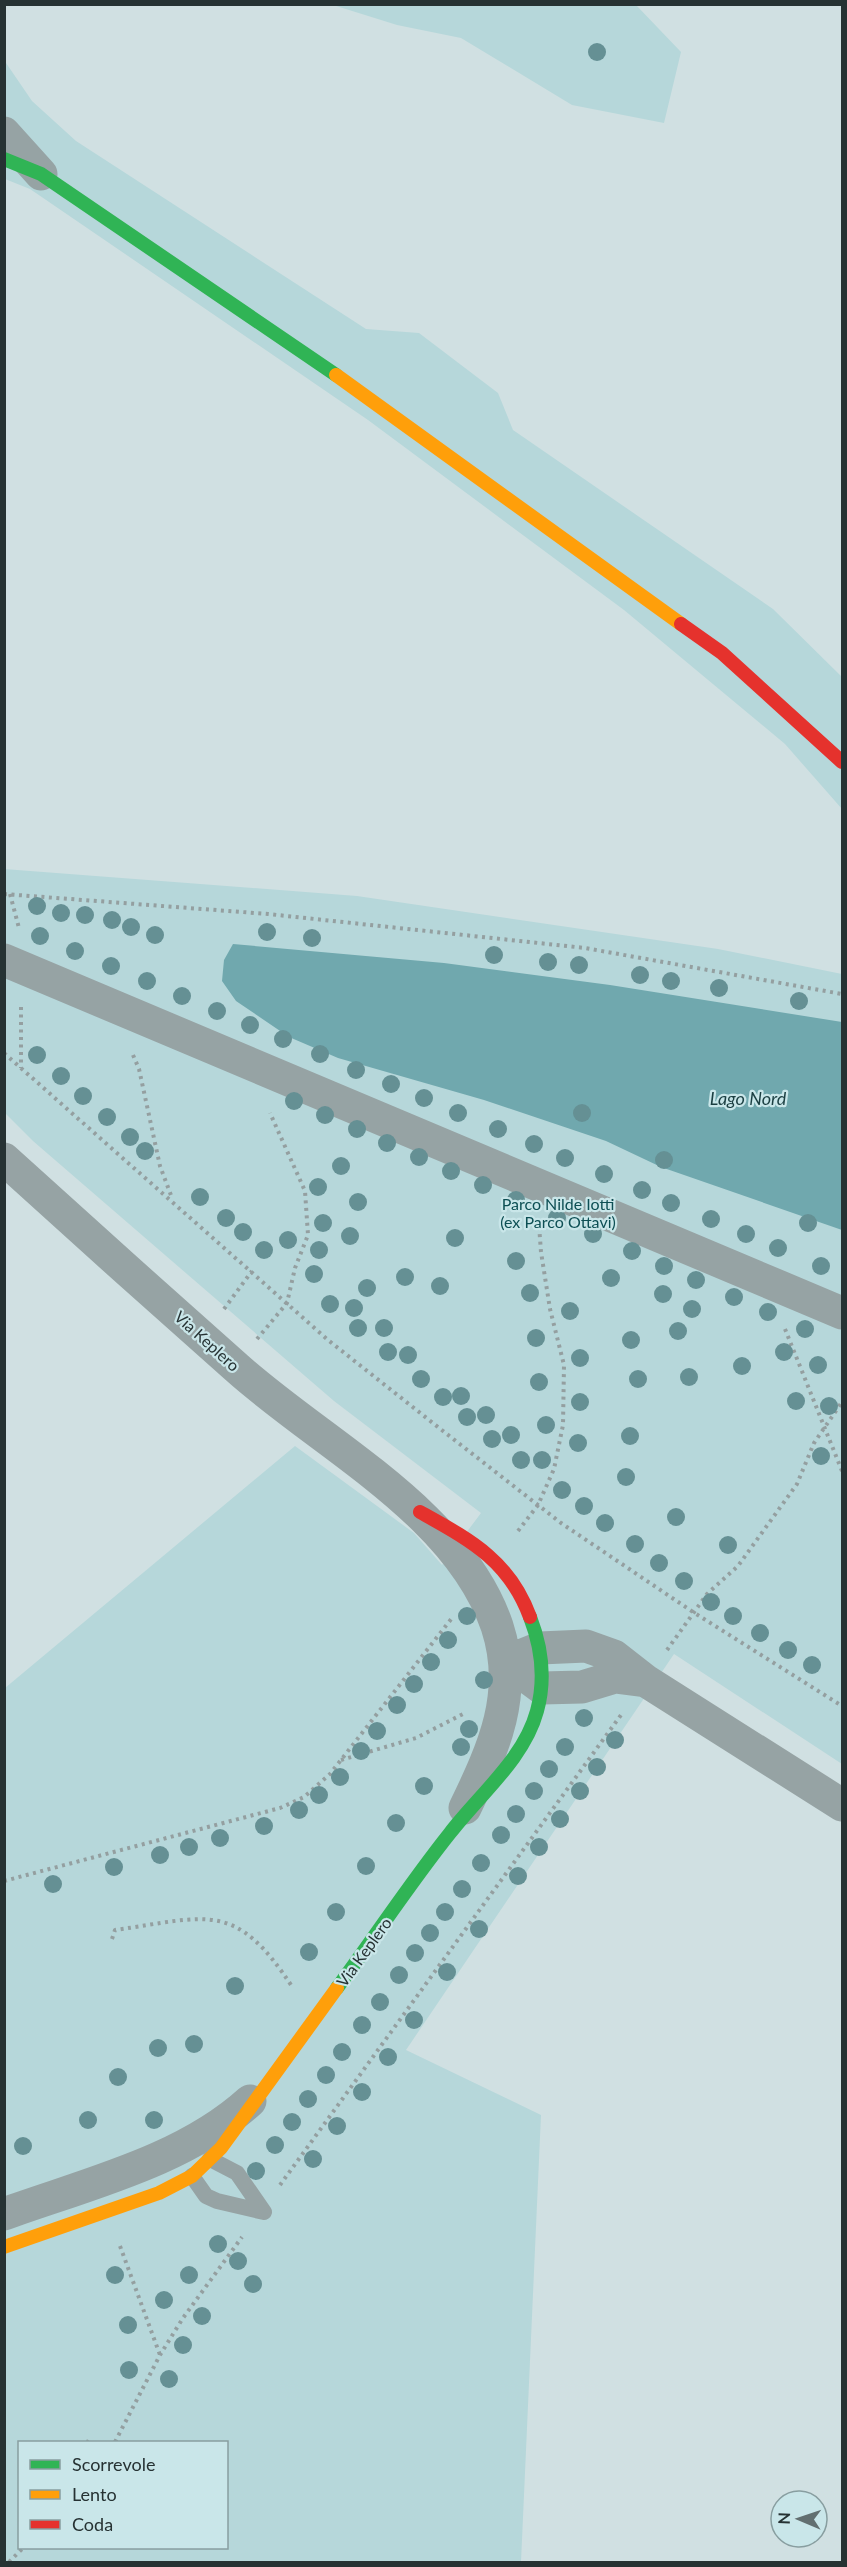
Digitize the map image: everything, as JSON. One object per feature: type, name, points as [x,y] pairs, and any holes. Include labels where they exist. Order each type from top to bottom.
[{"type":"street","points":[[4,133],[41,174]]},
{"type":"street","points":[[4,159],[41,174],[300,349],[722,653],[843,762]]},
{"type":"street","points":[[11,963],[843,1313]]},
{"type":"street","name":"Via Keplero","points":[[4,1159],[238,1369],[420,1512],[452,1547],[486,1573],[505,1662],[502,1714],[492,1752],[460,1818]]},
{"type":"street","name":"Via Keplero","points":[[4,2247],[159,2193],[192,2176],[210,2159],[221,2148],[460,1818],[513,1760],[532,1729],[542,1688],[540,1648],[526,1602],[507,1570],[486,1573]]},
{"type":"street","points":[[505,1662],[540,1648],[586,1646],[614,1656],[646,1681],[843,1805]]},
{"type":"street","points":[[505,1662],[542,1688],[582,1687],[615,1677],[646,1681]]},
{"type":"street","name":"Via Keplero","points":[[4,2214],[152,2161],[193,2141],[233,2117],[267,2085]]},
{"type":"lane","points":[[192,2176],[206,2196],[217,2202],[264,2212],[237,2173],[210,2159]]},
{"type":"path","points":[[4,894],[268,914],[585,948],[843,993]]},
{"type":"path","points":[[11,963],[21,999],[21,1069]]},
{"type":"path","points":[[112,1005],[139,1069],[160,1166],[172,1200]]},
{"type":"path","points":[[4,1053],[328,1340],[538,1505],[693,1612],[843,1706]]},
{"type":"path","points":[[238,1369],[259,1337],[287,1303],[295,1268],[308,1235],[305,1191],[277,1126],[245,1061]]},
{"type":"path","points":[[4,1881],[280,1808],[304,1797],[330,1774],[538,1505],[554,1469],[563,1425],[564,1365],[550,1309],[541,1252],[536,1185]]},
{"type":"path","points":[[206,1340],[229,1301],[252,1272]]},
{"type":"path","points":[[762,1279],[776,1307],[843,1471]]},
{"type":"path","points":[[276,2191],[646,1681],[693,1612],[707,1594],[738,1566],[797,1484],[814,1443],[843,1402]]},
{"type":"path","points":[[341,1760],[416,1738],[503,1696]]},
{"type":"path","points":[[112,1939],[115,1930],[197,1918],[232,1923],[243,1930],[281,1969],[312,2023]]},
{"type":"path","points":[[116,2441],[177,2327],[248,2229]]},
{"type":"path","points":[[9,2562],[21,2549]]},
{"type":"green space","points":[[333,5],[636,5],[681,52],[664,123],[572,105],[461,38],[397,25]]},
{"type":"green space","points":[[4,60],[32,101],[76,141],[366,329],[419,333],[498,393],[513,430],[773,609],[842,677],[842,809],[785,744],[624,610],[368,420],[30,189],[5,179]]},
{"type":"green space","name":"Parco Nilde Iotti (ex Parco Ottavi)","points":[[4,869],[357,896],[718,949],[842,974],[842,1764],[674,1654],[406,2050],[541,2115],[521,2562],[5,2562],[5,1688],[295,1446],[414,1533],[442,1565],[481,1513],[334,1401],[33,1141],[5,1113]]},
{"type":"water","name":"Lago Nord","points":[[233,944],[444,963],[610,985],[842,1022],[842,1230],[661,1167],[606,1141],[484,1100],[338,1058],[289,1037],[236,1001],[222,981],[224,960]]},
{"type":"traffic: fast","points":[[4,159],[41,174],[336,375]]},
{"type":"traffic: fast","points":[[337,1988],[435,1852],[512,1760],[531,1728],[540,1699],[542,1675],[540,1652],[530,1617]]},
{"type":"traffic: slow","points":[[336,375],[681,624]]},
{"type":"traffic: slow","points":[[4,2247],[159,2193],[192,2176],[221,2148],[337,1988]]},
{"type":"traffic: jam","points":[[681,624],[722,653],[842,762]]},
{"type":"traffic: jam","points":[[420,1512],[471,1542],[499,1566],[511,1580],[530,1617]]}]
